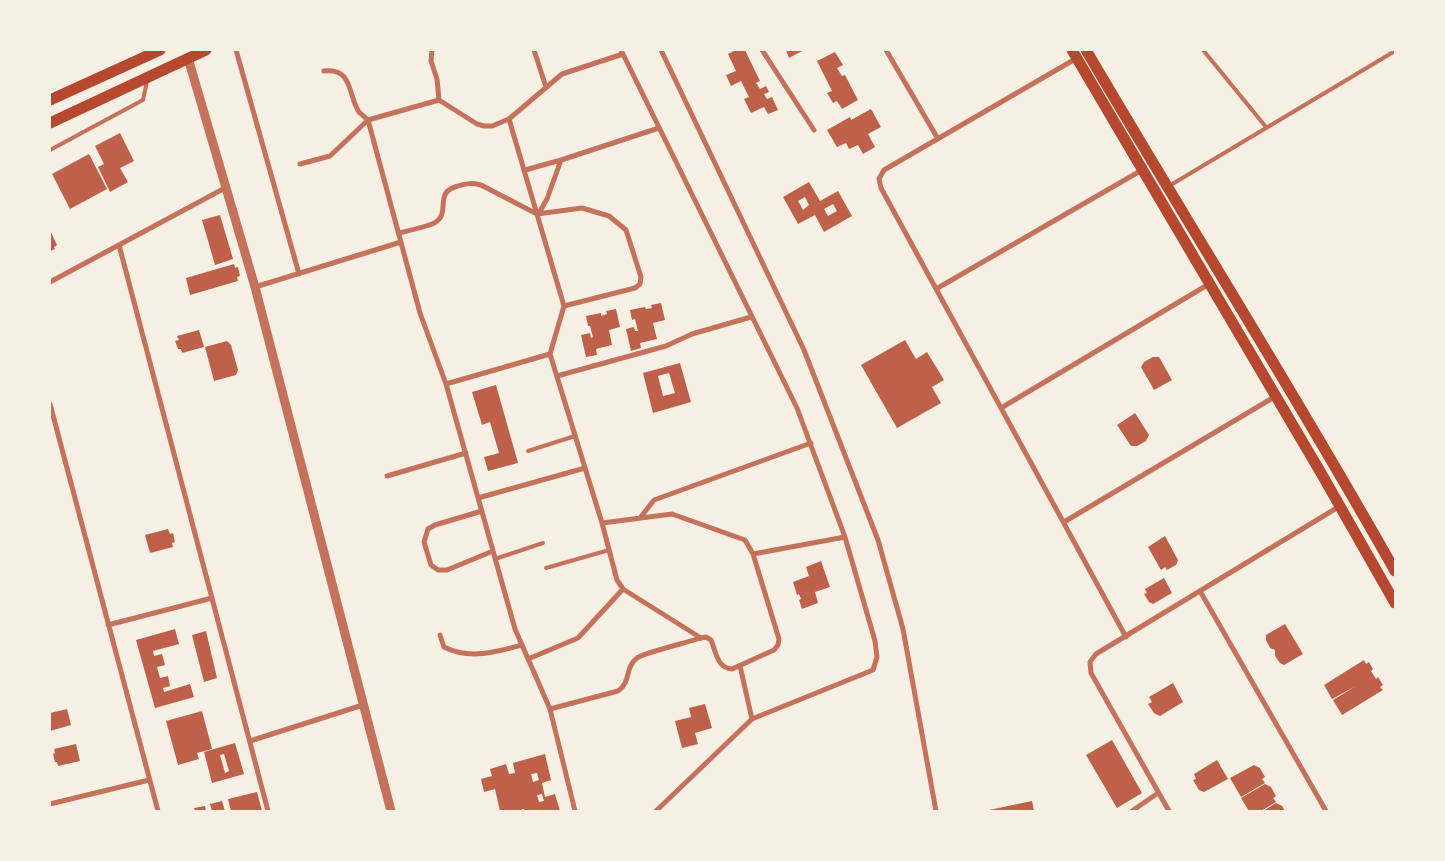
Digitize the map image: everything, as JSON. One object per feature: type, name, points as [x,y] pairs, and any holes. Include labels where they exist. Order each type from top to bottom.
[{"type":"main road","points":[[50,100],[160,50]]},
{"type":"main road","points":[[50,123],[206,50]]},
{"type":"main road","points":[[1086,50],[1167,188],[1335,465],[1395,571]]},
{"type":"main road","points":[[1075,54],[1395,603]]},
{"type":"street","points":[[236,50],[299,274]]},
{"type":"street","points":[[432,50],[431,61],[437,79],[439,100]]},
{"type":"street","points":[[534,50],[546,87]]},
{"type":"street","points":[[661,50],[804,350],[878,540],[903,629],[936,811]]},
{"type":"street","points":[[762,50],[814,130]]},
{"type":"street","points":[[886,50],[938,139]]},
{"type":"street","points":[[300,164],[330,156],[368,120],[439,100],[477,124],[492,126],[509,119],[562,74],[622,52],[797,408],[845,537],[876,641],[877,657],[873,670],[752,719],[656,811]]},
{"type":"street","points":[[1075,54],[938,139],[884,170],[879,179],[881,188],[1126,637]]},
{"type":"street","points":[[188,58],[255,287],[391,811]]},
{"type":"street","points":[[324,71],[330,70],[339,73],[348,82],[359,111],[368,120],[420,313],[446,384],[515,629],[550,709],[575,811]]},
{"type":"street","points":[[509,119],[564,306],[550,354],[602,523],[619,586],[701,638]]},
{"type":"street","points":[[525,170],[659,128]]},
{"type":"street","points":[[538,214],[547,199],[561,160]]},
{"type":"street","points":[[936,289],[1142,170]]},
{"type":"street","points":[[399,233],[436,222],[442,216],[444,196],[450,188],[470,182],[481,184],[538,214],[582,208],[609,216],[626,230],[641,277],[640,284],[635,288],[564,306]]},
{"type":"street","points":[[50,282],[225,188]]},
{"type":"street","points":[[255,287],[401,242]]},
{"type":"street","points":[[119,245],[268,811]]},
{"type":"street","points":[[1001,408],[1209,283]]},
{"type":"street","points":[[557,376],[666,346],[692,334],[751,316]]},
{"type":"street","points":[[446,384],[550,354]]},
{"type":"street","points":[[1064,522],[1276,396]]},
{"type":"street","points":[[50,404],[158,811]]},
{"type":"street","points":[[640,518],[654,500],[811,443]]},
{"type":"street","points":[[387,476],[466,453]]},
{"type":"street","points":[[478,498],[585,468]]},
{"type":"street","points":[[1169,811],[1090,673],[1090,662],[1096,654],[1340,506]]},
{"type":"street","points":[[482,511],[435,525],[428,529],[424,542],[432,565],[438,570],[447,570],[493,551]]},
{"type":"street","points":[[550,709],[618,691],[624,687],[630,667],[637,657],[701,638],[706,637],[712,640],[721,666],[732,669],[774,650],[778,645],[779,639],[753,554],[745,540],[672,514],[602,523]]},
{"type":"street","points":[[753,554],[845,537]]},
{"type":"street","points":[[528,659],[578,638],[623,589]]},
{"type":"street","points":[[1200,590],[1326,811]]},
{"type":"street","points":[[108,625],[212,598]]},
{"type":"street","points":[[440,634],[444,647],[452,651],[466,653],[491,653],[522,645]]},
{"type":"street","points":[[740,666],[752,719]]},
{"type":"street","points":[[250,741],[363,705]]},
{"type":"street","points":[[50,804],[149,780]]},
{"type":"street","points":[[1132,811],[1158,792]]},
{"type":"lane","points":[[1203,50],[1266,127]]},
{"type":"lane","points":[[1167,188],[1395,51]]},
{"type":"lane","points":[[50,150],[143,100],[148,77]]},
{"type":"lane","points":[[528,451],[575,436]]},
{"type":"lane","points":[[495,559],[543,543]]},
{"type":"lane","points":[[546,568],[609,550]]},
{"type":"building","points":[[736,50],[745,50],[760,81],[756,83],[760,89],[766,86],[769,92],[764,94],[767,99],[772,97],[778,110],[768,114],[764,107],[751,113],[744,99],[749,97],[741,81],[731,86],[726,75],[736,71],[728,54]]},
{"type":"building","points":[[786,50],[804,50],[789,58]]},
{"type":"building","points":[[835,52],[843,65],[837,68],[842,76],[845,75],[858,100],[842,109],[837,101],[833,103],[827,93],[832,91],[817,61]]},
{"type":"building","points":[[871,109],[881,127],[868,134],[875,147],[863,154],[858,145],[849,149],[846,143],[837,147],[827,130],[850,117],[851,120]]},
{"type":"building","points":[[120,133],[134,161],[120,168],[128,182],[110,192],[98,167],[104,164],[95,146]]},
{"type":"building","points":[[89,154],[107,189],[70,209],[52,174]]},
{"type":"building","points":[[809,182],[820,201],[838,191],[852,216],[824,232],[815,215],[798,224],[783,197]],"holes":[[[805,197],[809,205],[803,210],[798,201]],[[833,204],[837,211],[828,216],[824,209]]]},
{"type":"building","points":[[220,215],[233,259],[215,265],[202,220]]},
{"type":"building","points":[[50,230],[57,245],[54,247],[55,249],[50,251]]},
{"type":"building","points":[[234,264],[235,268],[238,267],[240,276],[237,277],[238,281],[190,295],[186,278]]},
{"type":"building","points":[[661,303],[665,320],[653,323],[657,339],[640,343],[641,348],[631,351],[626,329],[634,327],[635,331],[638,331],[635,319],[632,320],[630,310],[645,307],[646,309],[652,308],[651,305]]},
{"type":"building","points":[[616,309],[620,327],[609,330],[612,345],[596,349],[597,355],[586,357],[581,335],[590,333],[591,338],[593,337],[586,316],[601,313],[601,316],[607,314],[606,311]]},
{"type":"building","points":[[199,330],[204,347],[182,353],[175,341],[179,340],[177,336]]},
{"type":"building","points":[[905,340],[916,359],[927,352],[944,380],[932,387],[941,403],[897,428],[861,365]]},
{"type":"building","points":[[227,341],[231,345],[238,370],[236,375],[214,381],[205,347]]},
{"type":"building","points":[[1153,357],[1159,357],[1172,380],[1154,390],[1141,367],[1144,362]]},
{"type":"building","points":[[680,363],[691,402],[653,413],[643,373]],"holes":[[[669,373],[675,393],[663,396],[658,376]]]},
{"type":"building","points":[[496,385],[518,463],[488,471],[484,457],[499,453],[490,422],[482,425],[472,392]]},
{"type":"building","points":[[1135,413],[1149,435],[1146,441],[1137,446],[1131,446],[1117,425]]},
{"type":"building","points":[[168,529],[170,534],[173,533],[175,542],[172,543],[173,547],[150,553],[145,535]]},
{"type":"building","points":[[1165,536],[1178,560],[1176,565],[1167,570],[1165,567],[1161,570],[1148,547]]},
{"type":"building","points":[[821,561],[830,587],[815,592],[818,603],[802,609],[799,600],[801,599],[799,594],[797,595],[793,582],[809,576],[806,567]]},
{"type":"building","points":[[1164,578],[1172,593],[1153,604],[1149,602],[1144,594],[1147,593],[1145,589]]},
{"type":"building","points":[[1285,624],[1303,654],[1284,665],[1275,656],[1275,650],[1270,648],[1266,635]]},
{"type":"building","points":[[175,629],[179,644],[153,651],[154,656],[162,654],[165,665],[157,667],[160,678],[168,676],[170,686],[163,688],[164,692],[190,684],[194,697],[155,708],[136,640]]},
{"type":"building","points":[[206,631],[217,678],[204,682],[192,635]]},
{"type":"building","points":[[1364,660],[1366,664],[1369,662],[1373,669],[1371,671],[1383,685],[1380,687],[1383,690],[1342,715],[1333,700],[1356,686],[1332,699],[1324,685]]},
{"type":"building","points":[[1173,683],[1183,702],[1160,716],[1154,713],[1148,704],[1152,702],[1149,697]]},
{"type":"building","points":[[705,704],[712,728],[695,733],[698,744],[682,748],[675,721],[691,717],[689,708]]},
{"type":"building","points":[[67,709],[71,725],[50,731],[50,713]]},
{"type":"building","points":[[202,711],[212,749],[197,753],[199,759],[178,765],[166,721]]},
{"type":"building","points":[[1112,740],[1142,793],[1117,808],[1086,755]]},
{"type":"building","points":[[235,743],[244,774],[212,783],[204,752]],"holes":[[[224,754],[229,771],[225,773],[220,755]]]},
{"type":"building","points":[[76,744],[80,761],[58,766],[53,754],[55,753],[54,749]]},
{"type":"building","points":[[545,754],[551,780],[542,783],[545,797],[555,794],[560,811],[524,811],[524,809],[500,811],[495,789],[484,792],[481,779],[492,776],[490,769],[506,764],[509,774],[515,773],[513,763]],"holes":[[[537,773],[539,780],[533,782],[531,774]],[[542,794],[544,801],[539,802],[537,795]]]},
{"type":"building","points":[[1217,760],[1228,779],[1204,792],[1199,790],[1193,780],[1196,779],[1194,774]]},
{"type":"building","points":[[1254,765],[1260,768],[1265,777],[1262,779],[1265,783],[1241,797],[1230,778]]},
{"type":"building","points":[[1265,784],[1271,787],[1276,796],[1273,798],[1276,802],[1261,811],[1249,811],[1241,798]]},
{"type":"building","points":[[257,792],[262,811],[231,811],[228,799]]},
{"type":"building","points":[[222,801],[225,811],[212,811],[210,804]]},
{"type":"building","points":[[1032,801],[1034,811],[989,810]]},
{"type":"building","points":[[1276,803],[1282,806],[1285,811],[1263,811]]},
{"type":"building","points":[[205,806],[206,811],[195,811],[194,808]]}]
